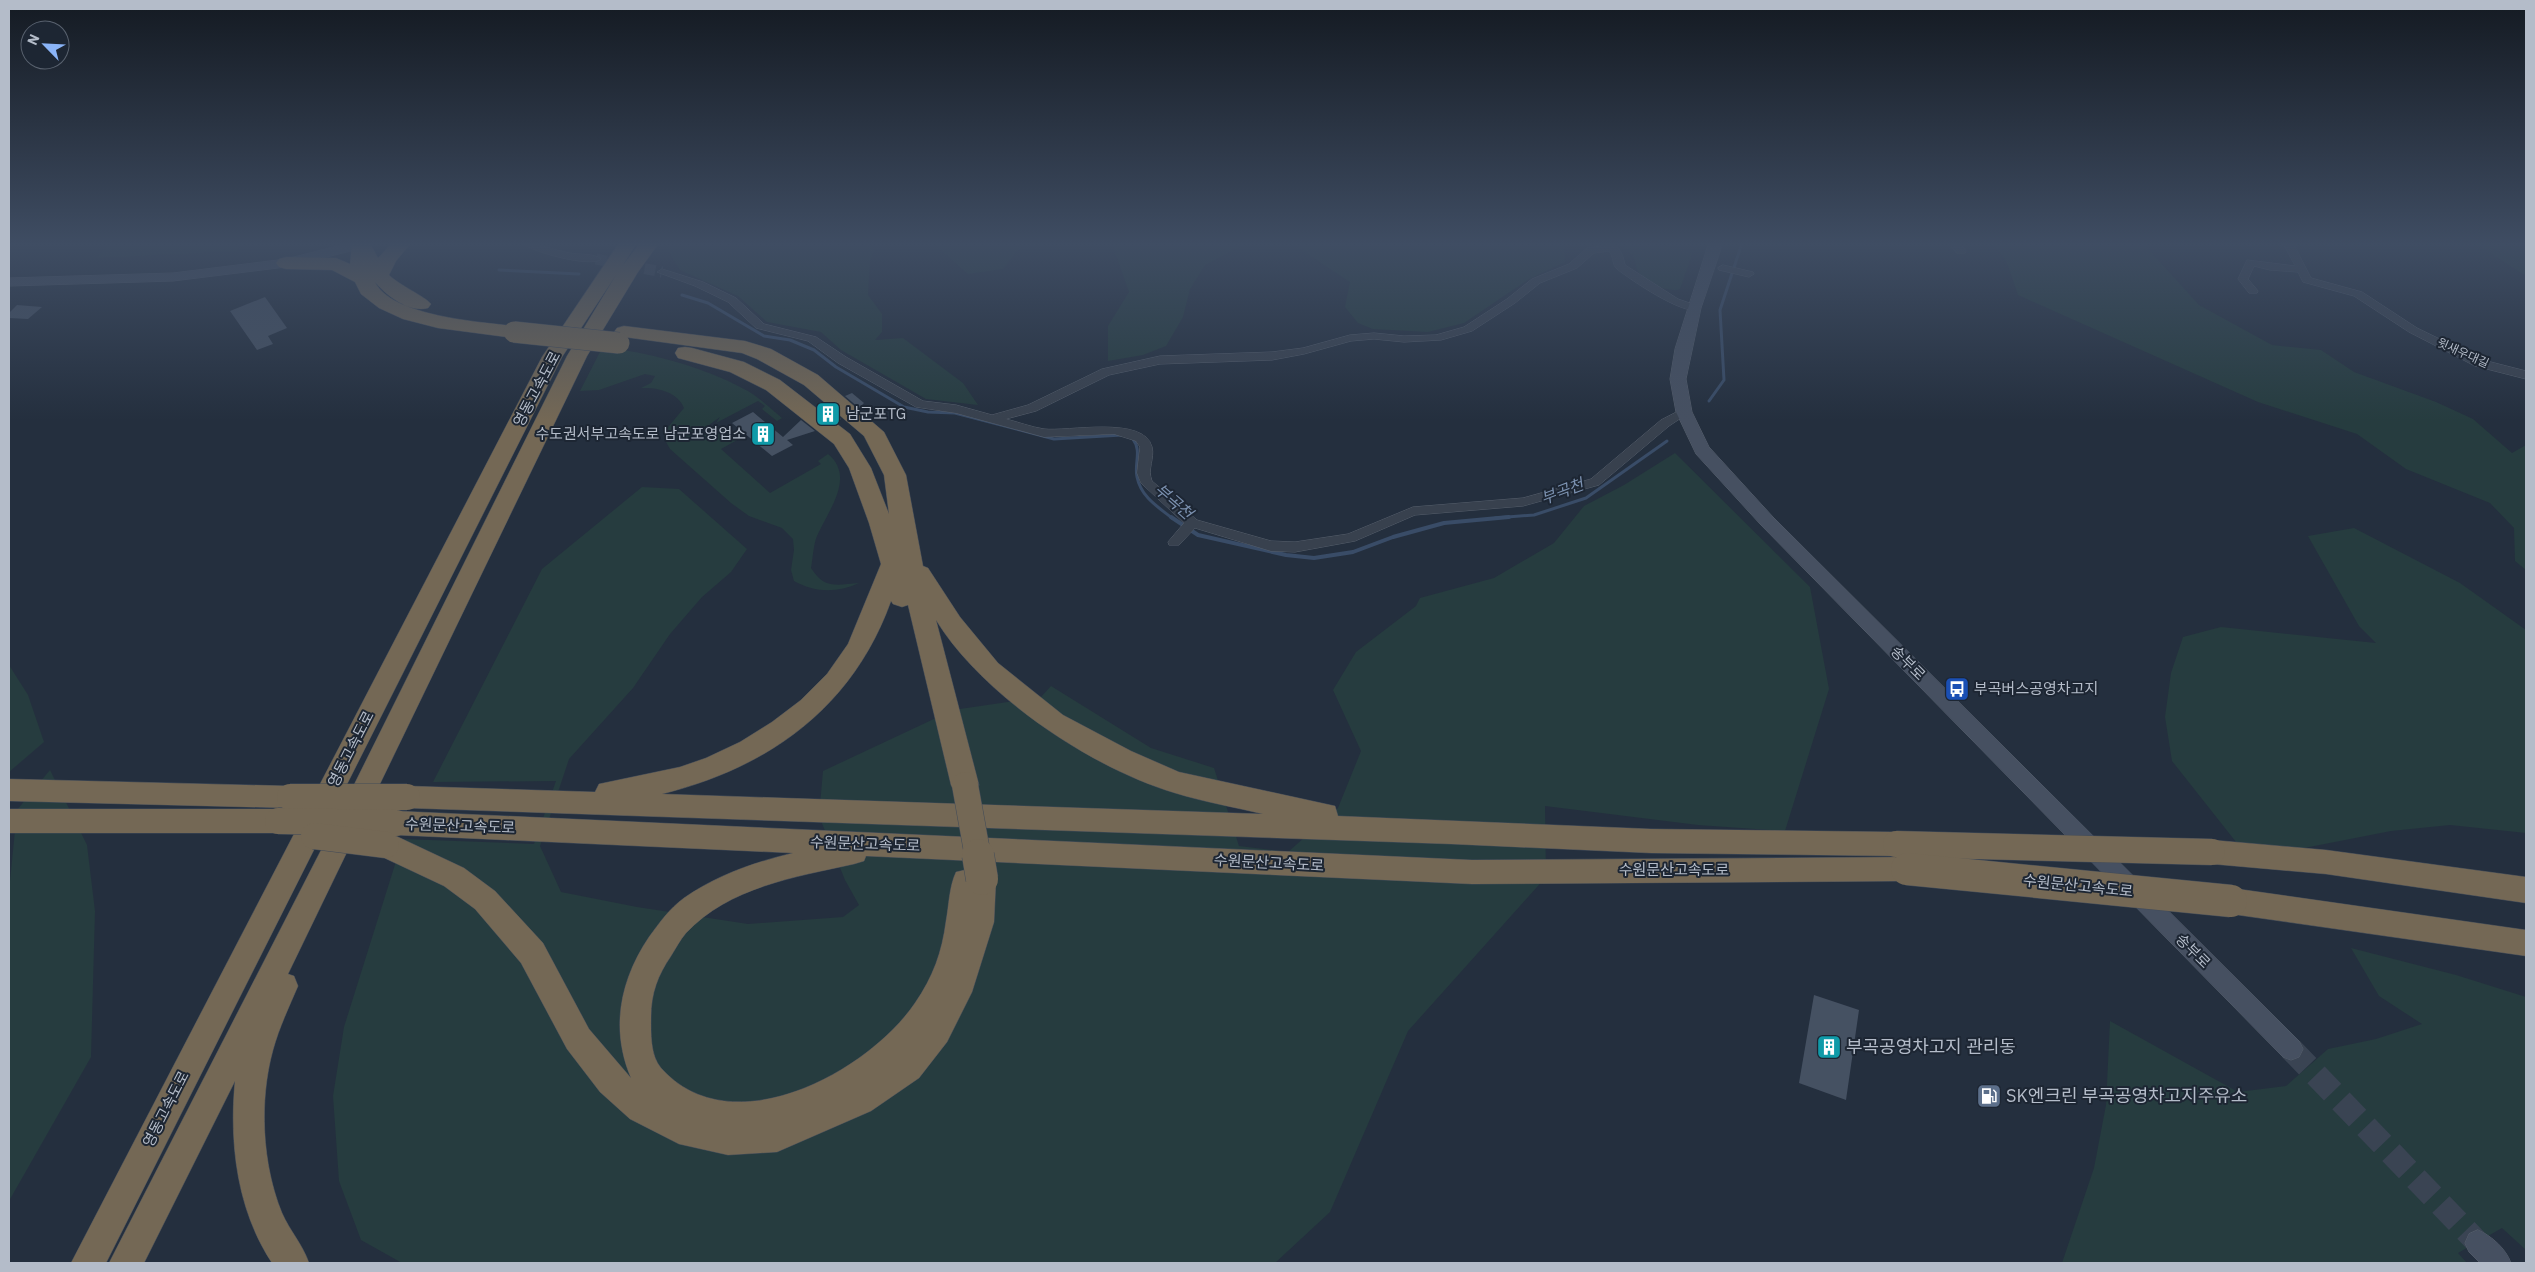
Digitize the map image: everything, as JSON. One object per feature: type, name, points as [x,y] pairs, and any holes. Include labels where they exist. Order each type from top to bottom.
[{"type":"highway","points":[[384,302],[407,314],[448,324],[518,327],[621,338],[745,347],[764,354],[811,380],[873,432],[895,475],[901,561],[858,650],[834,684],[807,711],[775,735],[710,768],[637,790],[505,801]]},
{"type":"highway","points":[[417,302],[518,327]]},
{"type":"highway","name":"영동고속도로","points":[[88,1263],[552,357],[588,302]]},
{"type":"highway","name":"영동고속도로","points":[[126,1263],[346,829],[577,356],[609,302]]},
{"type":"highway","points":[[9,821],[198,820],[280,816],[391,834],[485,900],[532,953],[578,1039],[612,1081],[641,1108],[679,1128],[728,1140],[777,1136],[860,1100],[908,1067],[936,1032],[957,992],[979,922],[974,880],[957,786],[901,561],[860,468],[842,439],[773,385],[737,367],[621,338]]},
{"type":"highway","points":[[901,561],[989,670],[1054,722],[1121,758],[1175,782],[1292,809],[1451,832]]},
{"type":"highway","name":"수원문산고속도로","points":[[9,790],[280,816],[407,797],[1451,832],[1651,841],[1901,856],[2526,943]]},
{"type":"highway","points":[[292,1263],[285,1255],[258,1199],[248,1118],[256,1052],[346,829]]},
{"type":"highway","name":"수원문산고속도로","points":[[391,834],[892,845],[1472,872],[1901,856],[2212,852],[2326,862],[2526,890]]},
{"type":"highway","points":[[892,845],[790,867],[740,883],[707,900],[675,924],[646,967],[634,1001],[635,1043],[648,1077],[690,1108],[734,1118],[808,1106],[845,1087],[886,1060],[919,1024],[942,988],[956,953],[974,880]]},
{"type":"street","points":[[735,302],[760,326],[812,339],[842,360],[920,404],[956,409],[1044,433],[1114,430],[1140,438],[1146,447],[1143,473],[1148,483],[1192,523],[1271,546],[1295,547],[1350,538],[1413,512],[1523,502],[1595,482],[1665,423],[1684,412]]},
{"type":"street","points":[[994,419],[1032,408],[1106,372],[1160,360],[1264,356],[1304,351],[1350,338],[1374,336],[1404,339],[1437,338],[1468,329],[1509,302]]},
{"type":"street","points":[[1678,302],[1694,308]]},
{"type":"street","name":"송부로","points":[[1696,302],[1678,379],[1684,412],[1702,450],[1768,521],[2291,1049]]},
{"type":"street","name":"윗새우대길","points":[[2371,302],[2413,330],[2480,363],[2526,375]]},
{"type":"street","points":[[1174,542],[1192,523]]},
{"type":"street","points":[[2478,1243],[2498,1263]]},
{"type":"green space","points":[[745,302],[873,302],[882,314],[882,332],[875,340],[903,338],[963,383],[978,405],[926,399],[841,350],[821,332],[767,322]]},
{"type":"green space","points":[[1123,302],[1187,302],[1183,317],[1166,346],[1143,355],[1108,361],[1108,326]]},
{"type":"green space","points":[[1346,302],[1494,302],[1464,323],[1428,332],[1373,329],[1358,323],[1345,307]]},
{"type":"green space","points":[[2035,302],[2197,302],[2272,345],[2321,350],[2354,372],[2436,402],[2473,419],[2512,453],[2526,445],[2526,570],[2515,561],[2514,528],[2490,503],[2406,469],[2357,434],[2258,402]]},
{"type":"green space","points":[[602,348],[636,352],[693,367],[753,394],[782,418],[777,421],[762,409],[765,406],[758,401],[716,423],[720,417],[702,430],[705,434],[722,425],[739,439],[721,449],[770,493],[821,464],[818,461],[828,454],[836,463],[840,473],[840,483],[833,505],[816,540],[811,568],[826,583],[837,585],[859,583],[843,589],[818,590],[794,581],[791,570],[794,550],[793,539],[782,528],[749,516],[731,503],[670,449],[665,440],[664,432],[684,408],[672,394],[654,388],[641,388],[651,383],[655,376],[645,374],[599,390],[580,391]]},
{"type":"green space","points":[[1675,453],[1810,587],[1829,689],[1785,831],[1698,825],[1545,806],[1546,877],[1408,1031],[1330,1212],[1275,1263],[402,1263],[361,1240],[339,1181],[333,1096],[344,1027],[403,839],[534,844],[556,781],[433,782],[542,569],[642,487],[679,489],[747,549],[731,572],[702,597],[670,634],[633,688],[569,759],[540,846],[561,892],[637,907],[748,924],[843,917],[859,905],[845,880],[819,816],[823,771],[953,710],[1041,697],[1051,686],[1151,748],[1214,768],[1239,846],[1288,852],[1338,808],[1361,751],[1333,690],[1356,652],[1416,606],[1420,598],[1494,578],[1554,543],[1584,506],[1624,485]]},
{"type":"green space","points":[[2354,528],[2460,583],[2526,630],[2526,833],[2450,825],[2391,831],[2299,849],[2236,842],[2172,761],[2165,717],[2171,673],[2183,637],[2221,627],[2376,643],[2359,626],[2308,536]]},
{"type":"green space","points":[[9,665],[28,695],[44,742],[9,772]]},
{"type":"green space","points":[[50,770],[87,845],[95,911],[91,1057],[9,1201],[9,891],[17,810]]},
{"type":"green space","points":[[2351,948],[2456,975],[2526,997],[2526,1250],[2502,1228],[2458,1253],[2467,1263],[2062,1263],[2094,1168],[2106,1105],[2110,1021],[2238,1092],[2286,1086],[2328,1049],[2376,1039],[2422,1024],[2379,996]]},
{"type":"building","points":[[252,302],[269,302],[287,328],[268,336],[273,344],[257,350],[230,311]]},
{"type":"building","points":[[17,305],[42,307],[28,319],[9,318],[9,313]]},
{"type":"building","points":[[852,393],[864,403],[859,408],[845,396]]},
{"type":"building","points":[[823,404],[841,419],[837,422],[818,407]]},
{"type":"building","name":"수도권서부고속도로 남군포영업소","points":[[753,412],[783,437],[801,420],[815,431],[787,440],[793,445],[772,456],[732,423]]},
{"type":"building","name":"부곡공영차고지 관리동","points":[[1814,995],[1859,1010],[1846,1100],[1799,1083]]},
{"type":"waterway","name":"부곡천","points":[[706,302],[764,336],[790,340],[814,350],[836,367],[904,407],[928,412],[955,413],[1054,439],[1122,435]]},
{"type":"waterway","name":"부곡천","points":[[1709,401],[1724,380],[1720,310],[1723,302]]},
{"type":"waterway","name":"부곡천","points":[[1133,439],[1137,448],[1136,472],[1139,484],[1146,496],[1172,518]]},
{"type":"waterway","name":"부곡천","points":[[1495,518],[1534,515],[1586,498],[1667,441]]},
{"type":"waterway","name":"부곡천","points":[[1171,517],[1198,535],[1286,555],[1314,558],[1353,552],[1393,537],[1444,523],[1509,517]]},
{"type":"tunnel","points":[[2291,1049],[2478,1243]]},
{"type":"place","name":"남군포TG","points":[[828,414]]},
{"type":"place","name":"수도권서부고속도로 남군포영업소","points":[[763,434]]},
{"type":"place","name":"부곡버스공영차고지","points":[[1957,689]]},
{"type":"place","name":"부곡공영차고지 관리동","points":[[1829,1047]]},
{"type":"place","name":"SK엔크린 부곡공영차고지주유소","points":[[1989,1096]]}]
